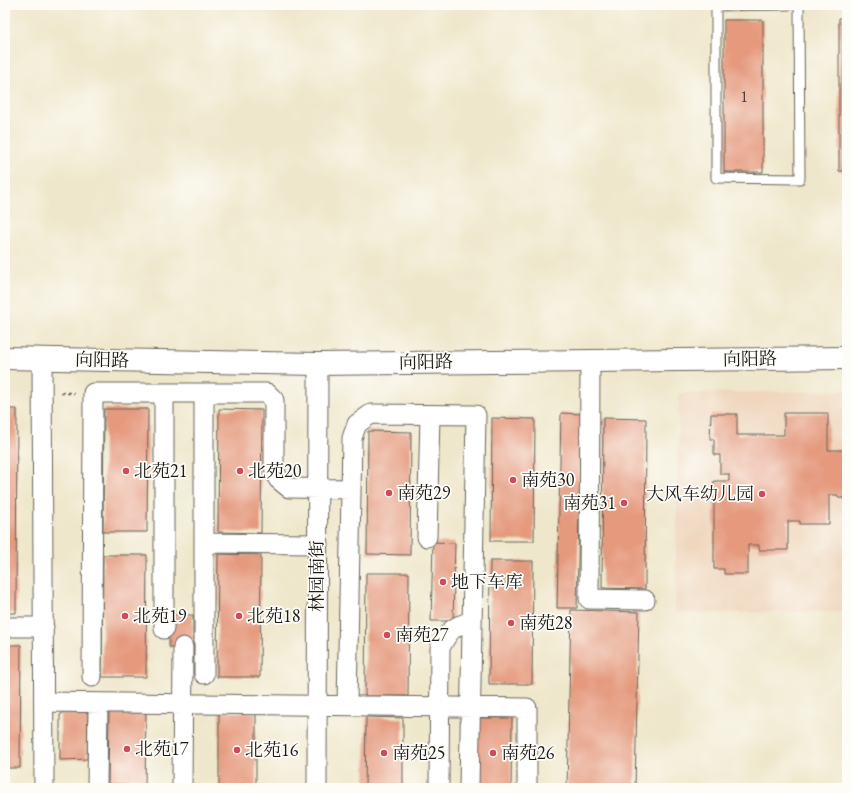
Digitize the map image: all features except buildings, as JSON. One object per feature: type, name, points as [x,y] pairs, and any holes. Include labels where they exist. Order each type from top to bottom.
[{"type":"street","name":"向阳路","points":[[5,358],[318,364],[847,358]]},
{"type":"street","points":[[42,359],[45,702],[44,788]]},
{"type":"street","points":[[590,361],[589,599],[645,600]]},
{"type":"street","name":"林园南街","points":[[317,788],[318,364]]},
{"type":"street","points":[[164,393],[164,629]]},
{"type":"street","points":[[204,393],[204,674]]},
{"type":"street","points":[[92,677],[93,394],[267,394],[274,400],[274,467],[278,479],[290,488],[351,488]]},
{"type":"street","points":[[347,705],[352,438],[357,424],[371,414],[476,416],[469,708],[469,788]]},
{"type":"street","points":[[427,537],[430,415]]},
{"type":"street","points":[[204,543],[318,544]]},
{"type":"street","points":[[439,788],[440,648],[442,621]]},
{"type":"street","points":[[440,648],[447,634],[459,624],[471,622]]},
{"type":"street","points":[[5,627],[44,627]]},
{"type":"street","points":[[182,788],[183,647]]},
{"type":"street","points":[[45,702],[527,708],[526,788]]},
{"type":"street","points":[[97,788],[98,703]]},
{"type":"lane","points":[[789,5],[716,5],[716,178],[800,179],[799,5]]},
{"type":"path","points":[[43,392],[93,394]]},
{"type":"shaded area","name":"大风车幼儿园","points":[[847,391],[847,612],[675,613],[679,393]]},
{"type":"place","name":"北苑21","points":[[126,471]]},
{"type":"place","name":"北苑20","points":[[240,471]]},
{"type":"place","name":"南苑30","points":[[513,480]]},
{"type":"place","name":"南苑29","points":[[389,493]]},
{"type":"place","name":"大风车幼儿园","points":[[762,494]]},
{"type":"place","name":"南苑31","points":[[624,503]]},
{"type":"place","name":"地下车库","points":[[443,582]]},
{"type":"place","name":"北苑19","points":[[125,616]]},
{"type":"place","name":"北苑18","points":[[239,616]]},
{"type":"place","name":"南苑28","points":[[511,623]]},
{"type":"place","name":"南苑27","points":[[387,635]]},
{"type":"place","name":"北苑17","points":[[127,749]]},
{"type":"place","name":"北苑16","points":[[237,750]]},
{"type":"place","name":"南苑25","points":[[384,753]]},
{"type":"place","name":"南苑26","points":[[493,753]]}]
